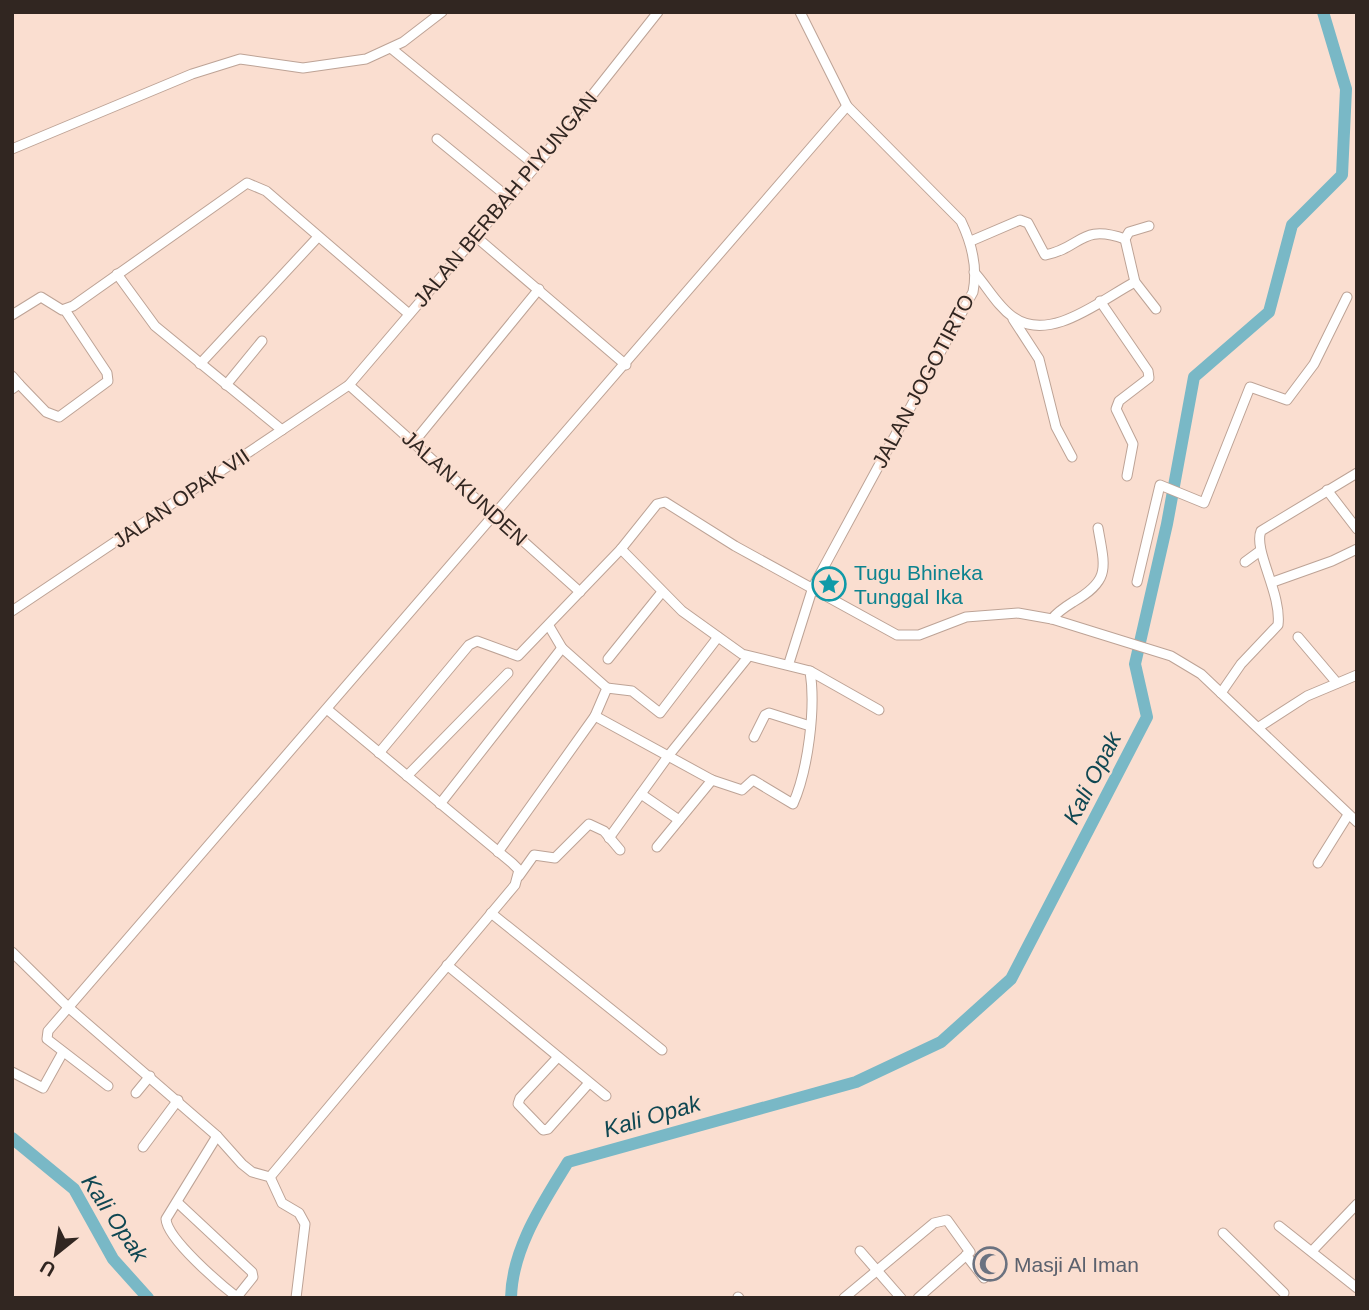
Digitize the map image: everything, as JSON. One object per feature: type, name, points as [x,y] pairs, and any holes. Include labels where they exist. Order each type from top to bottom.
[{"type":"street","points":[[12,149],[192,74],[240,59],[303,68],[366,59],[392,49],[442,12]]},
{"type":"street","name":"JALAN BERBAH PIYUNGAN","points":[[349,385],[536,166],[658,12]]},
{"type":"street","name":"JALAN JOGOTIRTO","points":[[789,663],[813,587],[973,292],[974,272],[971,241],[961,221],[936,192],[847,106],[800,12]]},
{"type":"street","points":[[392,49],[536,166]]},
{"type":"street","points":[[108,1086],[63,1052],[46,1035],[847,106]]},
{"type":"street","points":[[437,139],[509,198]]},
{"type":"street","points":[[65,310],[247,183],[266,191],[317,238],[409,314]]},
{"type":"street","points":[[971,241],[1020,220],[1028,223],[1045,255],[1094,233],[1105,232],[1125,239]]},
{"type":"street","points":[[1149,226],[1129,232],[1125,239],[1135,282],[1156,309]]},
{"type":"street","points":[[475,236],[626,365]]},
{"type":"street","points":[[200,364],[317,238]]},
{"type":"street","points":[[974,272],[1012,317],[1039,359],[1056,427],[1072,457]]},
{"type":"street","points":[[117,274],[156,326],[282,430]]},
{"type":"street","points":[[1012,317],[1028,326],[1051,325],[1135,282]]},
{"type":"street","points":[[414,442],[539,289]]},
{"type":"street","points":[[973,292],[992,295]]},
{"type":"street","points":[[12,315],[41,297],[65,310],[107,373],[107,381],[59,418],[46,412],[16,386],[12,376]]},
{"type":"street","points":[[1137,582],[1160,485],[1204,503],[1250,387],[1287,400],[1314,364],[1347,297]]},
{"type":"street","points":[[1100,301],[1148,371],[1149,378],[1119,401],[1116,409],[1133,444],[1127,476]]},
{"type":"street","points":[[226,386],[262,341]]},
{"type":"street","name":"JALAN KUNDEN","points":[[349,385],[580,592]]},
{"type":"street","name":"JALAN OPAK VII","points":[[12,611],[349,385]]},
{"type":"street","points":[[1222,692],[1241,664],[1276,631],[1279,617],[1273,582],[1257,539],[1261,531],[1357,473]]},
{"type":"street","points":[[1327,490],[1357,529]]},
{"type":"street","points":[[379,753],[469,645],[477,641],[518,656],[621,549],[657,504],[665,502],[735,546],[897,635],[919,635],[946,622],[991,613],[1017,613],[1052,619],[1158,651],[1183,662],[1222,692],[1357,822]]},
{"type":"street","points":[[1052,619],[1093,590],[1100,581],[1105,566],[1098,528]]},
{"type":"street","points":[[1273,582],[1332,561],[1357,548]]},
{"type":"street","points":[[621,549],[682,611],[748,657],[789,663],[810,671],[879,710]]},
{"type":"street","points":[[1245,562],[1260,551]]},
{"type":"street","points":[[608,659],[662,592]]},
{"type":"street","points":[[549,626],[562,648],[607,688],[632,691],[660,713],[718,637]]},
{"type":"street","points":[[1298,637],[1337,683]]},
{"type":"street","points":[[440,804],[562,648]]},
{"type":"street","points":[[609,838],[669,754],[748,657]]},
{"type":"street","points":[[595,716],[669,754],[712,780],[740,790],[753,780],[793,804],[810,726],[810,671]]},
{"type":"street","points":[[407,776],[508,673]]},
{"type":"street","points":[[1259,727],[1307,696],[1353,676],[1357,686]]},
{"type":"street","points":[[498,852],[595,716],[607,688]]},
{"type":"street","points":[[328,709],[519,870],[519,876]]},
{"type":"street","points":[[754,737],[765,715],[769,713],[810,726]]},
{"type":"street","points":[[657,848],[712,780]]},
{"type":"street","points":[[641,794],[679,820]]},
{"type":"street","points":[[1318,863],[1348,815]]},
{"type":"street","points":[[270,1177],[491,913],[534,855],[555,858],[589,824],[604,831],[620,850]]},
{"type":"street","points":[[491,913],[662,1050]]},
{"type":"street","points":[[14,953],[68,1007],[217,1136],[242,1164],[253,1172],[270,1177],[282,1203],[299,1213],[305,1224],[296,1298]]},
{"type":"street","points":[[12,968],[14,953]]},
{"type":"street","points":[[447,965],[606,1097]]},
{"type":"street","points":[[12,1072],[43,1088],[63,1052]]},
{"type":"street","points":[[558,1057],[520,1098],[518,1104],[543,1130],[548,1129],[589,1083]]},
{"type":"street","points":[[135,1093],[150,1076]]},
{"type":"street","points":[[143,1147],[178,1100]]},
{"type":"street","points":[[177,1202],[252,1272],[253,1277],[237,1298],[171,1232],[166,1219],[217,1136]]},
{"type":"street","points":[[1312,1250],[1357,1204]]},
{"type":"street","points":[[844,1298],[941,1219],[951,1223],[970,1250],[918,1298]]},
{"type":"street","points":[[1279,1226],[1357,1288]]},
{"type":"street","points":[[1223,1233],[1283,1296]]},
{"type":"street","points":[[860,1251],[901,1298]]},
{"type":"street","points":[[966,1255],[984,1278]]},
{"type":"waterway","name":"Kali Opak","points":[[511,1298],[517,1261],[530,1227],[568,1162],[856,1082],[941,1042],[1011,979],[1147,717],[1135,664],[1167,524],[1194,377],[1269,312],[1292,225],[1342,175],[1346,89],[1323,12]]},
{"type":"waterway","name":"Kali Opak","points":[[12,1138],[74,1189],[113,1259],[148,1298]]},
{"type":"place","name":"Tugu Bhineka Tunggal Ika","points":[[829,584]]},
{"type":"place","name":"Masji Al Iman","points":[[990,1264]]}]
